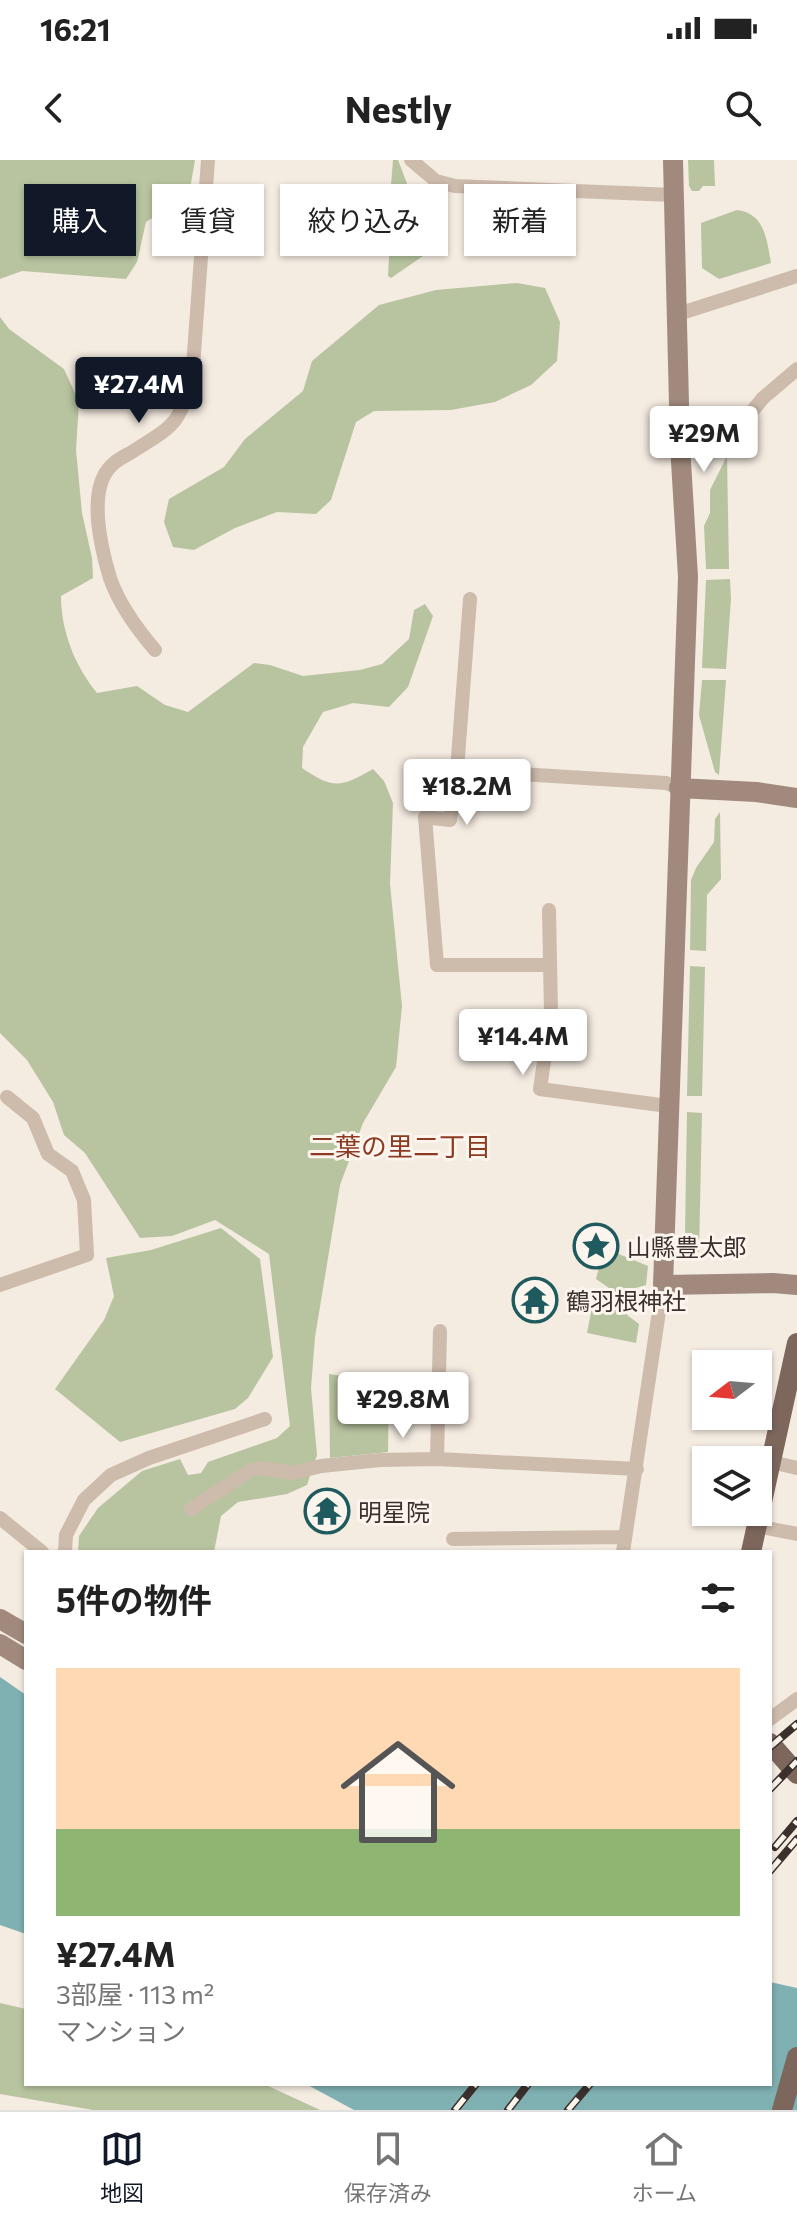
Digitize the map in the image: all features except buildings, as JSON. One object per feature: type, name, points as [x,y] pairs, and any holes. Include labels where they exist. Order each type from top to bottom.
[{"type":"main road","points":[[772,1457],[797,1343]]},
{"type":"main road","points":[[751,1550],[756,1526]]},
{"type":"main road","points":[[772,1745],[797,1774]]},
{"type":"main road","points":[[782,2110],[797,2057]]},
{"type":"street","points":[[155,650],[136,628],[111,579],[97,519],[99,486],[111,466],[174,425],[182,411],[192,381],[208,160]]},
{"type":"street","points":[[411,160],[436,181],[455,186],[673,195]]},
{"type":"street","points":[[623,1550],[663,1285],[688,577],[680,445],[673,160]]},
{"type":"street","points":[[678,314],[797,276]]},
{"type":"street","points":[[680,445],[711,445],[732,436],[763,398],[797,369]]},
{"type":"street","points":[[470,599],[457,770],[450,820],[425,817],[437,965],[549,965]]},
{"type":"street","points":[[457,770],[666,783],[679,788],[756,792],[797,798]]},
{"type":"street","points":[[549,910],[551,1013],[540,1089],[668,1106]]},
{"type":"street","points":[[0,1285],[87,1255],[84,1200],[72,1171],[48,1154],[33,1118],[7,1097]]},
{"type":"street","points":[[663,1285],[797,1285]]},
{"type":"street","points":[[437,1459],[440,1331]]},
{"type":"street","points":[[65,1550],[66,1535],[84,1500],[111,1475],[149,1458],[265,1419]]},
{"type":"street","points":[[191,1509],[251,1470],[260,1468],[293,1473],[321,1466],[380,1460],[437,1459],[637,1469]]},
{"type":"street","points":[[772,1462],[797,1468]]},
{"type":"street","points":[[0,1518],[40,1550]]},
{"type":"street","points":[[756,1526],[797,1534]]},
{"type":"street","points":[[453,1539],[625,1537]]},
{"type":"street","points":[[0,1619],[24,1633]]},
{"type":"street","points":[[0,1644],[24,1659]]},
{"type":"street","points":[[772,1718],[797,1699]]},
{"type":"green space","points":[[0,160],[195,160],[191,184],[152,184],[152,218],[146,222],[137,262],[126,279],[22,271],[0,279]]},
{"type":"green space","points":[[393,160],[398,160],[407,184],[391,184]]},
{"type":"green space","points":[[688,160],[714,160],[715,186],[703,186],[699,191],[692,191]]},
{"type":"green space","points":[[737,210],[754,216],[759,222],[766,237],[771,263],[719,279],[702,268],[701,223]]},
{"type":"green space","points":[[389,256],[423,256],[391,278],[388,276]]},
{"type":"green space","points":[[517,283],[545,288],[560,322],[557,361],[531,385],[495,402],[451,410],[374,411],[356,422],[331,500],[316,514],[277,512],[235,528],[194,550],[173,547],[164,522],[169,499],[224,467],[245,439],[303,391],[312,361],[379,305],[436,290]]},
{"type":"green space","points":[[0,317],[9,329],[64,369],[79,402],[76,450],[93,578],[61,596],[71,648],[97,693],[137,686],[165,705],[188,712],[254,663],[303,676],[360,670],[382,664],[409,639],[414,610],[425,604],[433,616],[408,687],[389,707],[353,703],[323,712],[303,747],[302,768],[313,775],[337,784],[373,769],[384,781],[393,803],[390,884],[402,1006],[396,1067],[363,1123],[340,1185],[315,1337],[311,1388],[317,1455],[307,1485],[287,1494],[238,1502],[221,1516],[214,1550],[78,1550],[79,1536],[98,1508],[142,1471],[180,1459],[188,1475],[201,1473],[208,1462],[277,1438],[290,1426],[269,1254],[215,1220],[172,1236],[140,1238],[85,1153],[64,1135],[53,1102],[27,1060],[0,1033]]},
{"type":"green space","points":[[727,456],[729,569],[706,569],[704,526],[710,513],[710,490]]},
{"type":"green space","points":[[730,579],[726,669],[702,668],[706,580]]},
{"type":"green space","points":[[702,680],[726,680],[719,775],[715,772],[699,715]]},
{"type":"green space","points":[[720,812],[721,879],[707,895],[706,951],[690,950],[691,880],[714,842],[715,819]]},
{"type":"green space","points":[[690,966],[705,967],[702,1096],[687,1096]]},
{"type":"green space","points":[[687,1112],[702,1113],[699,1252],[694,1252],[685,1232]]},
{"type":"green space","points":[[221,1228],[260,1259],[273,1357],[248,1398],[235,1409],[120,1442],[55,1389],[104,1320],[114,1296],[106,1258],[151,1250]]},
{"type":"green space","points":[[604,1248],[648,1266],[646,1285],[632,1289],[630,1296],[609,1290],[596,1279]]},
{"type":"green space","points":[[606,1300],[628,1307],[627,1315],[639,1324],[636,1343],[587,1333],[592,1307]]},
{"type":"green space","points":[[329,1374],[389,1383],[388,1452],[330,1458]]},
{"type":"green space","points":[[0,2003],[24,2009],[24,2086],[268,2086],[320,2110],[93,2110],[0,2094]]},
{"type":"water","points":[[0,1677],[24,1694],[24,1933],[0,1925]]},
{"type":"water","points":[[772,1982],[797,1988],[797,2110],[354,2110],[310,2086],[772,2086]]},
{"type":"railway","points":[[772,1745],[797,1724]]},
{"type":"railway","points":[[772,1787],[797,1761]]},
{"type":"railway","points":[[775,1847],[797,1821]]},
{"type":"railway","points":[[772,1869],[797,1839]]},
{"type":"railway","points":[[455,2110],[474,2086]]},
{"type":"railway","points":[[508,2110],[526,2086]]},
{"type":"railway","points":[[568,2110],[588,2086]]},
{"type":"place","name":"山縣豊太郎","points":[[596,1246]]},
{"type":"place","name":"鶴羽根神社","points":[[535,1300]]},
{"type":"place","name":"明星院","points":[[327,1511]]},
{"type":"district","name":"二葉の里二丁目","points":[[400,1145]]}]
